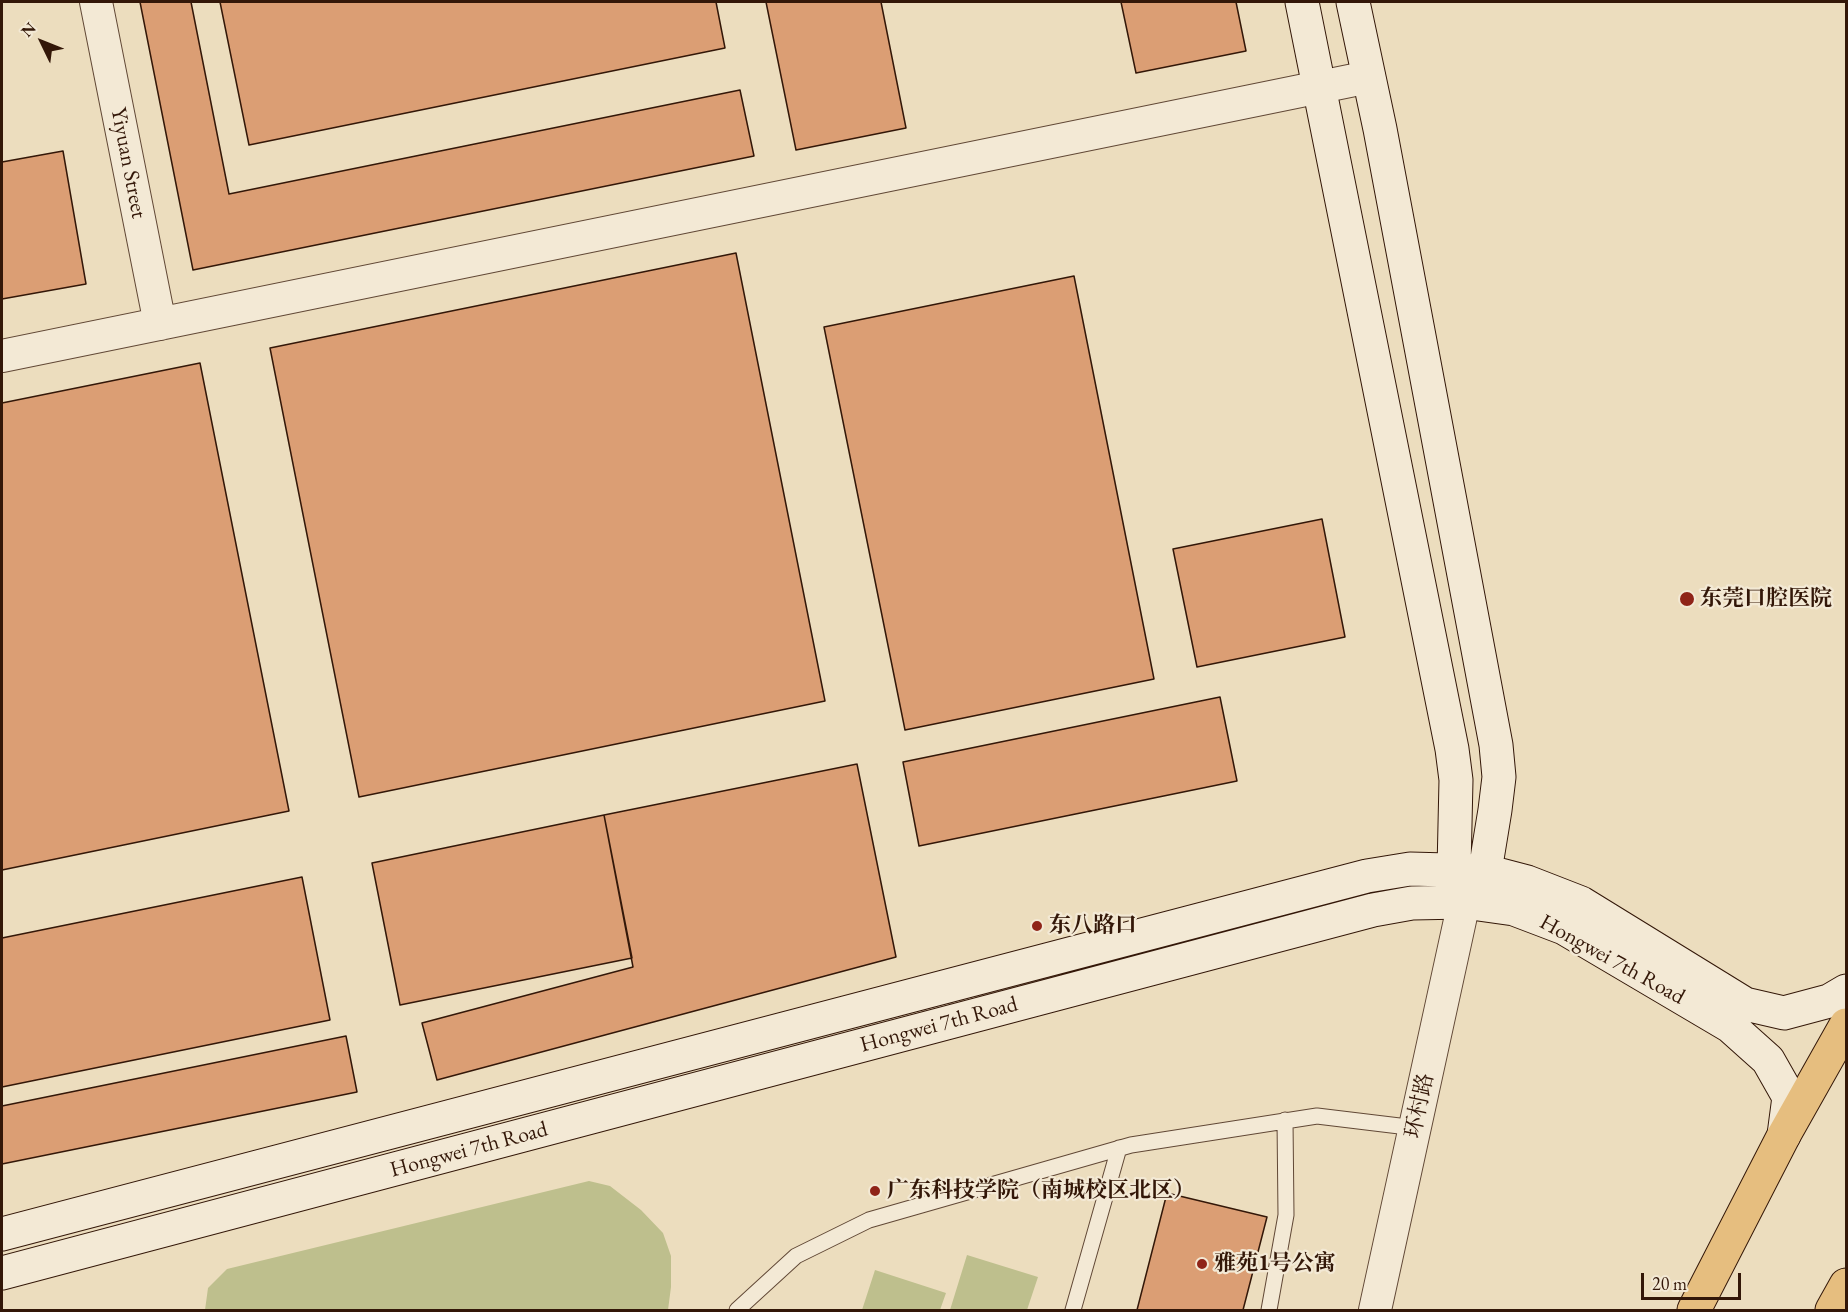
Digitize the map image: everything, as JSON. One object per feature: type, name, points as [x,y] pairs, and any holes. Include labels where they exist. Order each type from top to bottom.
[{"type":"main road","points":[[1694,1311],[1784,1135],[1846,1025]]},
{"type":"main road","points":[[1832,1311],[1846,1285]]},
{"type":"street","name":"Yiyuan Street","points":[[96,2],[160,324]]},
{"type":"street","points":[[1302,2],[1452,748],[1469,870]]},
{"type":"street","points":[[1353,2],[1496,745],[1499,777],[1469,870],[1464,902]]},
{"type":"street","points":[[2,356],[1369,77]]},
{"type":"street","name":"Hongwei 7th Road","points":[[2,1234],[1367,876],[1410,869],[1469,870],[1527,882],[1581,903],[1745,1004],[1784,1013],[1829,1000],[1846,992]]},
{"type":"street","name":"Hongwei 7th Road","points":[[2,1274],[1373,910],[1412,903],[1464,902],[1514,909],[1564,928],[1730,1026],[1768,1060],[1789,1097],[1784,1135]]},
{"type":"street","name":"环村路","points":[[1375,1311],[1464,902]]},
{"type":"lane","points":[[737,1311],[796,1256],[869,1220],[1119,1148],[1317,1116],[1416,1128]]},
{"type":"lane","points":[[1269,1311],[1286,1215],[1285,1120]]},
{"type":"lane","points":[[1073,1311],[1119,1148]]},
{"type":"green space","points":[[589,1181],[610,1186],[641,1210],[663,1233],[671,1256],[668,1310],[205,1310],[208,1288],[227,1269]]},
{"type":"green space","points":[[967,1255],[1038,1277],[1027,1310],[950,1310]]},
{"type":"green space","points":[[875,1270],[946,1293],[940,1310],[862,1310]]},
{"type":"building","points":[[140,2],[191,2],[229,194],[740,90],[754,156],[193,270]]},
{"type":"building","points":[[220,2],[716,2],[725,48],[249,145]]},
{"type":"building","points":[[766,2],[881,2],[906,128],[796,150]]},
{"type":"building","points":[[1121,2],[1236,2],[1246,51],[1136,73]]},
{"type":"building","points":[[63,151],[86,284],[2,299],[2,162]]},
{"type":"building","points":[[736,253],[825,701],[359,797],[270,348]]},
{"type":"building","points":[[1074,276],[1154,679],[905,730],[824,327]]},
{"type":"building","points":[[200,363],[289,811],[2,870],[2,403]]},
{"type":"building","points":[[1322,519],[1345,637],[1197,667],[1173,549]]},
{"type":"building","points":[[1220,697],[1237,781],[919,846],[903,762]]},
{"type":"building","points":[[857,764],[896,957],[437,1080],[422,1023],[633,967],[604,815]]},
{"type":"building","points":[[604,815],[632,958],[400,1005],[372,863]]},
{"type":"building","points":[[302,877],[330,1020],[2,1087],[2,938]]},
{"type":"building","points":[[346,1036],[357,1092],[2,1164],[2,1106]]},
{"type":"building","name":"雅苑1号公寓","points":[[1167,1193],[1267,1217],[1243,1310],[1137,1310]]},
{"type":"place","name":"东莞口腔医院","points":[[1687,599]]},
{"type":"place","name":"东八路口","points":[[1037,926]]},
{"type":"place","name":"广东科技学院（南城校区北区）","points":[[875,1191]]},
{"type":"place","name":"雅苑1号公寓","points":[[1202,1264]]}]
